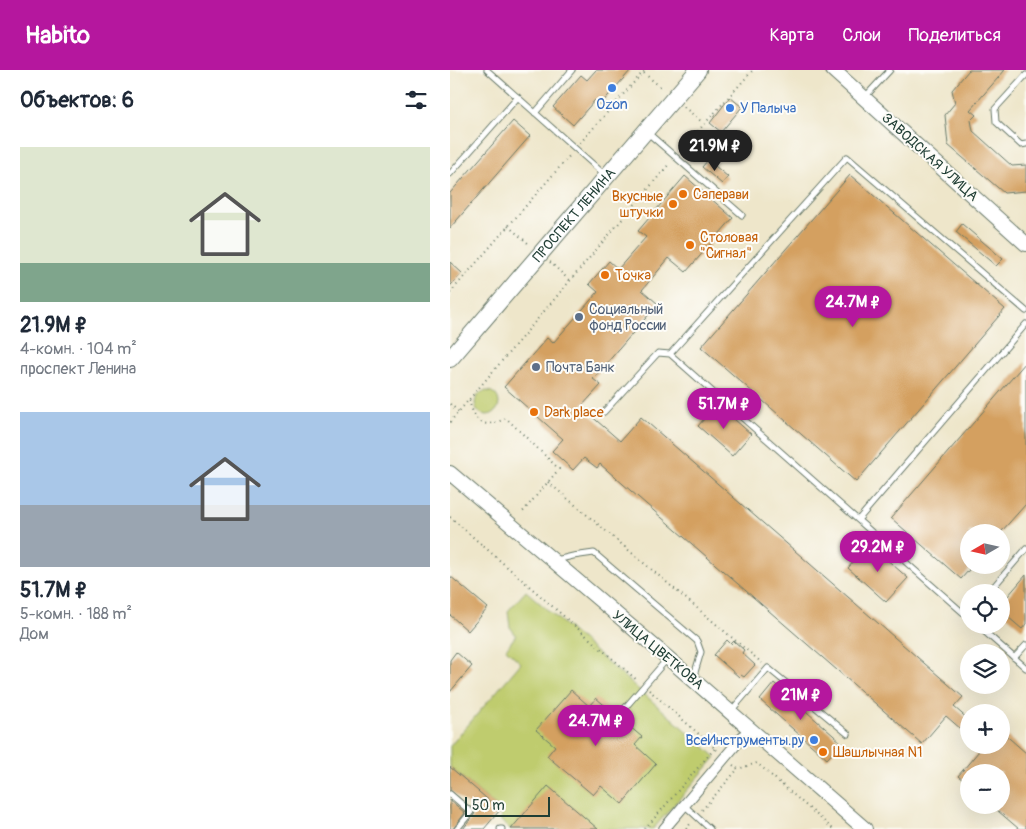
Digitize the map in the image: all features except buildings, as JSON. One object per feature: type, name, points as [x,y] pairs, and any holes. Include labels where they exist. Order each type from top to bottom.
[{"type":"main road","name":"ПРОСПЕКТ ЛЕНИНА","points":[[450,359],[698,70]]},
{"type":"street","name":"ЗАВОДСКАЯ УЛИЦА","points":[[833,70],[1026,244]]},
{"type":"street","name":"УЛИЦА ЦВЕТКОВА","points":[[450,473],[750,728],[865,829]]},
{"type":"street","points":[[664,829],[750,728]]},
{"type":"lane","points":[[487,70],[607,176]]},
{"type":"lane","points":[[535,113],[572,70]]},
{"type":"lane","points":[[865,97],[890,70]]},
{"type":"lane","points":[[1026,75],[995,109],[996,122],[1021,145],[1026,144]]},
{"type":"lane","points":[[450,174],[518,98]]},
{"type":"lane","points":[[646,131],[742,214]]},
{"type":"lane","points":[[670,354],[847,157],[1026,311]]},
{"type":"lane","points":[[858,520],[1026,324]]},
{"type":"lane","points":[[604,412],[658,353],[670,354],[960,609]]},
{"type":"lane","points":[[996,584],[1026,549]]},
{"type":"lane","points":[[554,561],[594,553],[697,640],[701,652],[693,680]]},
{"type":"lane","points":[[987,634],[1026,668]]},
{"type":"lane","points":[[1014,658],[1026,644]]},
{"type":"lane","points":[[624,709],[668,658]]},
{"type":"lane","points":[[731,712],[768,668],[848,734]]},
{"type":"lane","points":[[450,794],[471,812],[457,829]]},
{"type":"lane","points":[[684,804],[710,829]]},
{"type":"path","points":[[450,294],[645,70]]},
{"type":"path","points":[[678,153],[753,70]]},
{"type":"path","points":[[450,422],[672,161]]},
{"type":"path","points":[[469,400],[471,410],[477,418],[485,424],[494,425],[506,418],[560,469],[521,514]]},
{"type":"path","points":[[450,404],[459,412]]},
{"type":"path","points":[[548,482],[768,668]]},
{"type":"path","points":[[645,829],[715,748]]},
{"type":"path","points":[[686,829],[738,769]]},
{"type":"green space","points":[[487,391],[496,394],[499,403],[496,412],[487,415],[478,412],[475,403],[478,394]]},
{"type":"green space","points":[[526,591],[716,757],[653,829],[510,829],[501,821],[500,810],[450,767],[450,746],[521,663],[506,649],[516,635],[510,627],[508,611]]},
{"type":"place","name":"Ozon","points":[[612,88]]},
{"type":"place","name":"У Палыча","points":[[730,108]]},
{"type":"place","name":"Саперави","points":[[683,194]]},
{"type":"place","name":"Вкусные штучки","points":[[673,204]]},
{"type":"place","name":"Столовая \"Сигнал\"","points":[[690,245]]},
{"type":"place","name":"Точка","points":[[605,275]]},
{"type":"place","name":"Социальный фонд России","points":[[579,317]]},
{"type":"place","name":"Почта Банк","points":[[536,367]]},
{"type":"place","name":"Dark place","points":[[534,412]]},
{"type":"place","name":"ВсеИнструменты.ру","points":[[814,740]]},
{"type":"place","name":"Шашлычная N1","points":[[823,752]]}]
